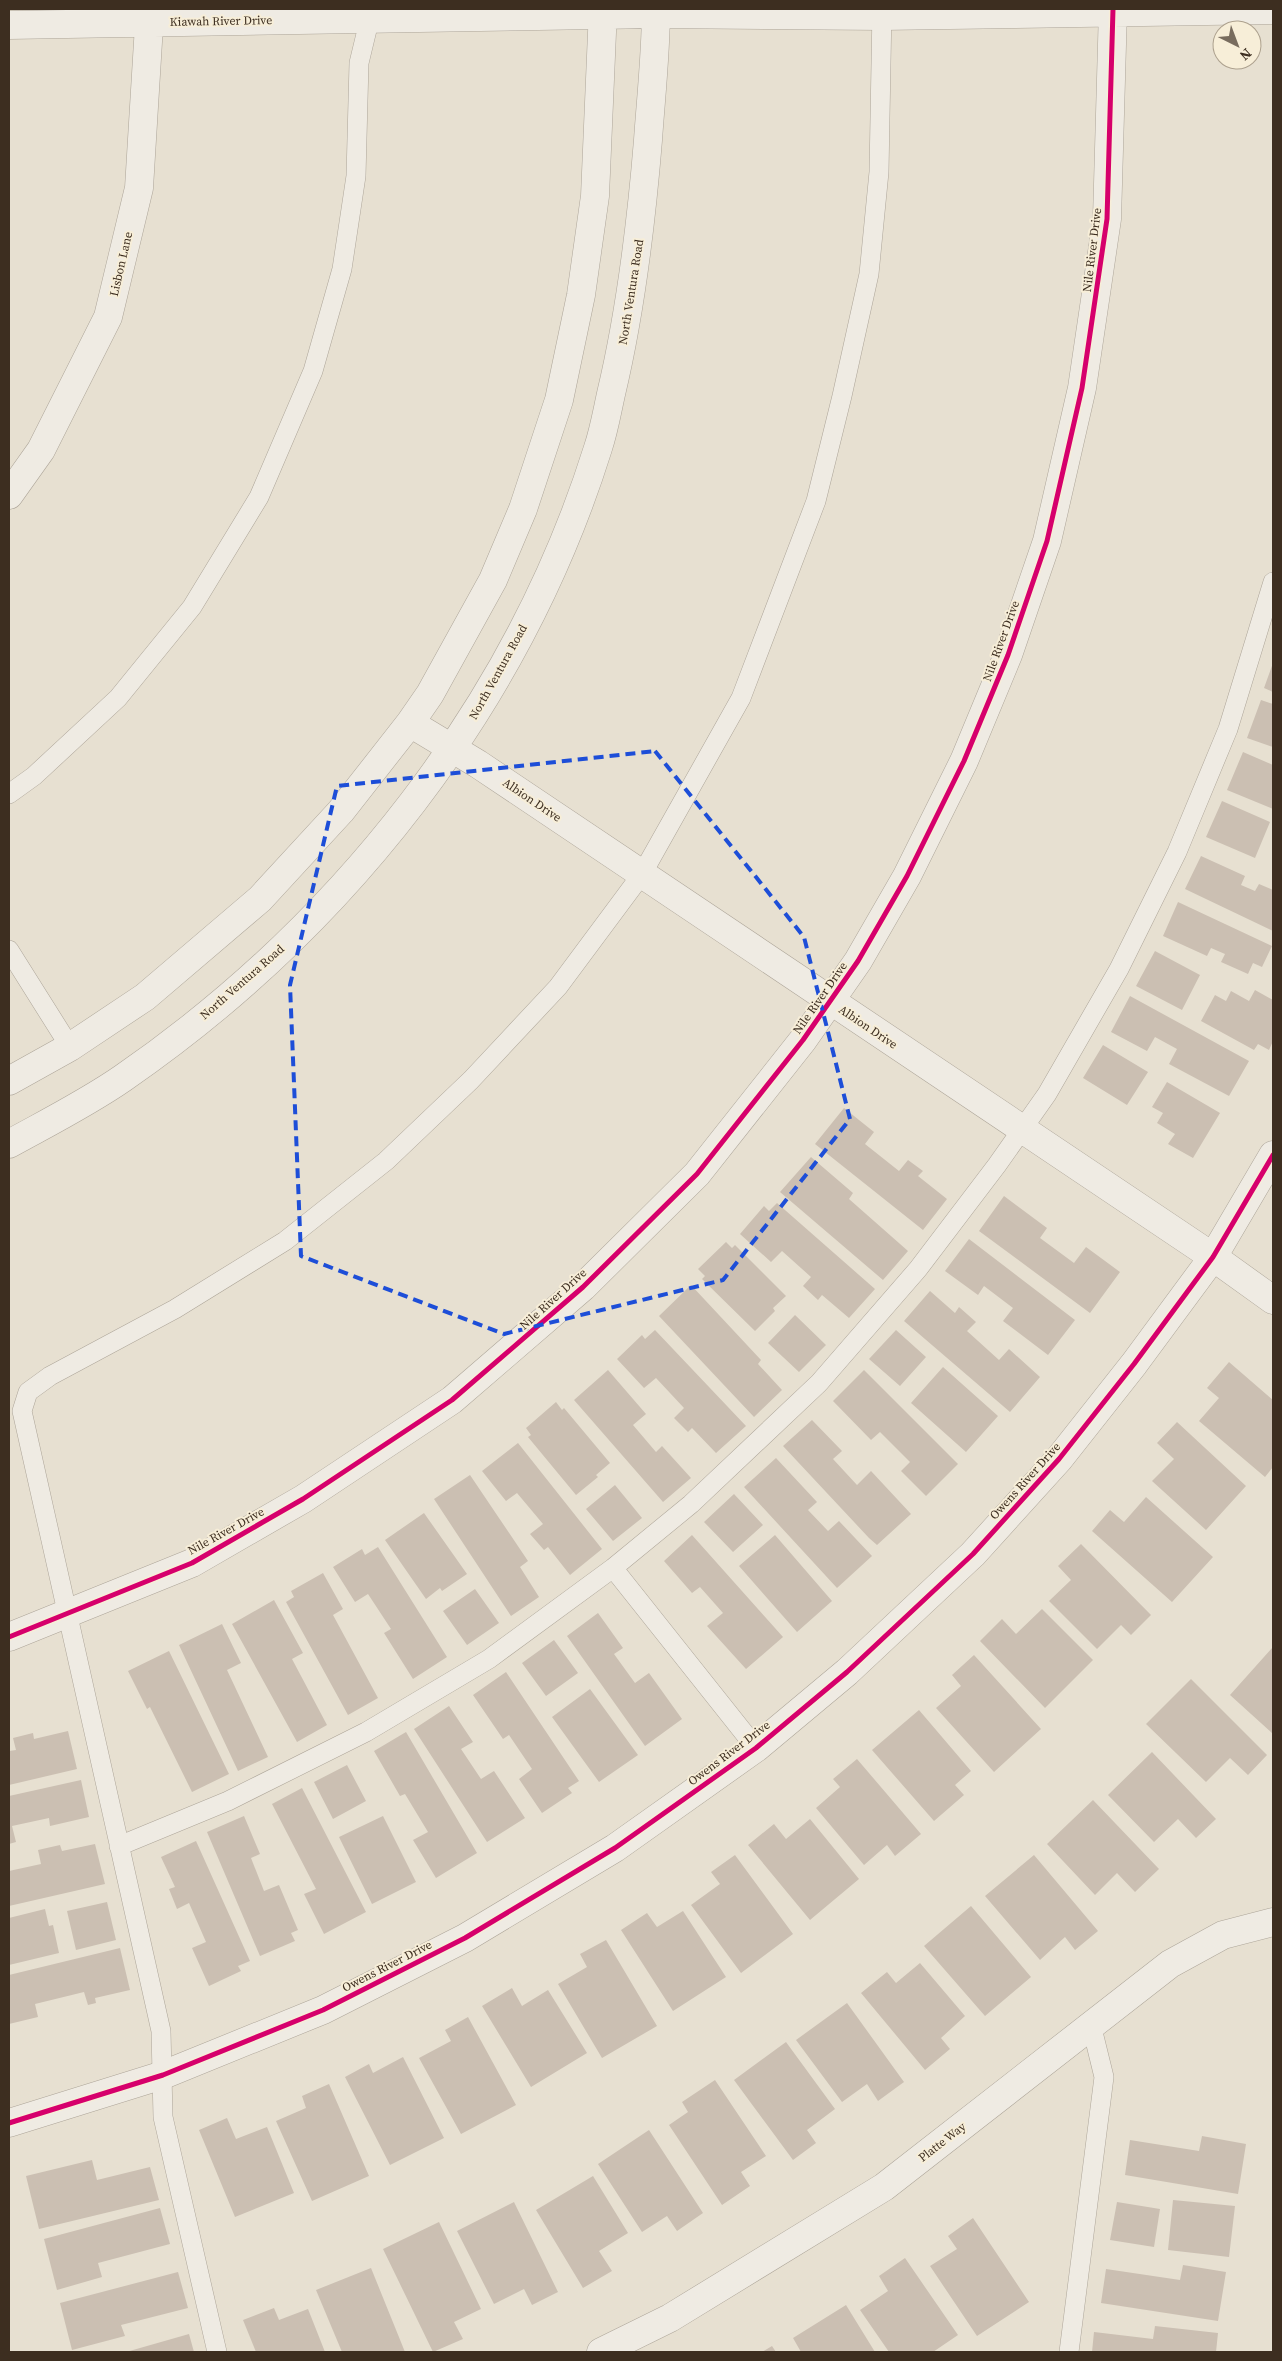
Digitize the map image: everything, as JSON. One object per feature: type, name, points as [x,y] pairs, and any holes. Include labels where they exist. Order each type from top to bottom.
[{"type":"street","name":"Nile River Drive","points":[[9,1637],[192,1563],[303,1499],[452,1400],[583,1287],[698,1174],[803,1040],[858,961],[907,876],[964,761],[1008,655],[1047,541],[1082,388],[1107,219],[1113,10]]},
{"type":"street","name":"Kiawah River Drive","points":[[9,25],[150,15],[1273,10]]},
{"type":"street","name":"North Ventura Road","points":[[9,1144],[72,1110],[122,1079],[171,1043],[244,984],[323,908],[412,806],[471,720],[526,622],[562,547],[599,446],[626,333],[642,215],[656,12]]},
{"type":"street","points":[[9,1081],[70,1047],[145,997],[260,899],[341,811],[410,723],[430,694],[493,580],[524,509],[559,400],[581,295],[595,196],[603,13]]},
{"type":"street","name":"Lisbon Lane","points":[[9,495],[41,450],[108,317],[139,188],[150,15]]},
{"type":"street","name":"Albion Drive","points":[[410,723],[478,764],[830,1002],[1213,1257],[1273,1300]]},
{"type":"street","name":"Owens River Drive","points":[[9,2123],[163,2075],[324,2010],[465,1938],[615,1848],[756,1748],[846,1672],[973,1554],[1059,1459],[1134,1364],[1213,1257],[1273,1155]]},
{"type":"street","name":"Platte Way","points":[[601,2352],[670,2318],[884,2188],[1091,2024],[1179,1959],[1223,1935],[1273,1922]]},
{"type":"lane","points":[[217,2352],[163,2117],[161,2031],[22,1411],[28,1392],[50,1376],[175,1309],[285,1242],[386,1161],[471,1080],[558,987],[642,874],[741,698],[816,501],[869,274],[879,172],[882,12]]},
{"type":"lane","points":[[9,794],[34,776],[118,698],[192,607],[258,497],[313,372],[342,268],[356,176],[359,63],[371,14]]},
{"type":"lane","points":[[119,1846],[228,1801],[366,1732],[489,1659],[613,1568],[691,1504],[819,1383],[918,1269],[1022,1130],[1047,1094],[1119,969],[1177,852],[1228,729],[1273,582]]},
{"type":"lane","points":[[9,950],[70,1047]]},
{"type":"lane","points":[[613,1568],[756,1748]]},
{"type":"lane","points":[[1069,2352],[1104,2077],[1091,2024]]},
{"type":"highlighted area","points":[[655,751],[804,937],[850,1119],[723,1280],[504,1334],[301,1256],[290,985],[337,786]]},
{"type":"building","points":[[1273,663],[1273,692],[1264,688]]},
{"type":"building","points":[[1261,700],[1273,704],[1273,747],[1247,738]]},
{"type":"building","points":[[1243,752],[1273,765],[1273,809],[1227,790]]},
{"type":"building","points":[[1222,801],[1270,822],[1255,858],[1206,837]]},
{"type":"building","points":[[1201,856],[1245,876],[1241,885],[1255,891],[1259,884],[1273,890],[1273,931],[1185,889]]},
{"type":"building","points":[[1178,902],[1272,946],[1262,967],[1253,963],[1248,974],[1221,962],[1225,954],[1211,948],[1207,956],[1163,936]]},
{"type":"building","points":[[1155,951],[1200,975],[1182,1010],[1136,986]]},
{"type":"building","points":[[1255,990],[1273,1000],[1273,1041],[1269,1050],[1258,1044],[1254,1050],[1201,1021],[1215,995],[1226,1001],[1231,991],[1249,1001]]},
{"type":"building","points":[[1130,996],[1249,1061],[1229,1096],[1169,1064],[1177,1049],[1155,1037],[1147,1051],[1111,1032]]},
{"type":"building","points":[[1103,1045],[1148,1072],[1127,1105],[1083,1078]]},
{"type":"building","points":[[1167,1082],[1220,1113],[1193,1158],[1168,1144],[1175,1134],[1157,1123],[1163,1113],[1152,1107]]},
{"type":"building","points":[[844,1108],[874,1132],[865,1144],[899,1171],[908,1160],[923,1171],[918,1176],[947,1199],[923,1230],[815,1144]]},
{"type":"building","points":[[811,1157],[853,1193],[849,1199],[908,1251],[883,1280],[780,1192]]},
{"type":"building","points":[[1004,1196],[1047,1228],[1040,1238],[1074,1263],[1086,1247],[1120,1272],[1090,1313],[979,1231]]},
{"type":"building","points":[[777,1203],[875,1289],[849,1318],[822,1295],[818,1300],[803,1286],[811,1277],[782,1251],[771,1262],[740,1234],[764,1206],[769,1211]]},
{"type":"building","points":[[969,1239],[1075,1320],[1048,1355],[1003,1321],[1013,1308],[984,1286],[978,1295],[945,1271]]},
{"type":"building","points":[[726,1242],[732,1248],[735,1245],[786,1296],[773,1308],[775,1311],[755,1331],[702,1279],[705,1276],[698,1269]]},
{"type":"building","points":[[691,1285],[761,1360],[758,1364],[782,1390],[754,1417],[659,1316]]},
{"type":"building","points":[[930,1291],[955,1313],[959,1307],[976,1322],[967,1331],[999,1360],[1009,1349],[1040,1377],[1010,1412],[904,1321]]},
{"type":"building","points":[[795,1315],[826,1345],[799,1372],[768,1343]]},
{"type":"building","points":[[655,1330],[746,1426],[716,1453],[692,1428],[688,1432],[674,1418],[684,1408],[656,1378],[644,1388],[617,1359],[642,1335],[645,1339]]},
{"type":"building","points":[[896,1330],[926,1357],[900,1386],[869,1359]]},
{"type":"building","points":[[1229,1362],[1273,1400],[1273,1467],[1265,1477],[1199,1421],[1219,1398],[1207,1388]]},
{"type":"building","points":[[943,1367],[998,1416],[966,1452],[911,1403]]},
{"type":"building","points":[[608,1370],[646,1414],[633,1425],[656,1452],[662,1446],[691,1478],[663,1502],[574,1400]]},
{"type":"building","points":[[864,1370],[958,1464],[926,1496],[901,1471],[910,1462],[880,1432],[871,1440],[833,1401]]},
{"type":"building","points":[[556,1402],[562,1410],[564,1408],[610,1463],[596,1475],[598,1477],[576,1495],[528,1437],[531,1435],[526,1428]]},
{"type":"building","points":[[812,1420],[842,1451],[833,1459],[857,1485],[871,1471],[911,1514],[877,1545],[783,1446]]},
{"type":"building","points":[[1177,1422],[1246,1486],[1206,1530],[1152,1481],[1174,1459],[1157,1443]]},
{"type":"building","points":[[518,1443],[602,1549],[570,1575],[548,1547],[544,1550],[530,1534],[543,1524],[517,1493],[506,1501],[482,1471]]},
{"type":"building","points":[[776,1458],[817,1502],[808,1510],[828,1531],[839,1521],[872,1556],[837,1588],[744,1487]]},
{"type":"building","points":[[470,1475],[528,1561],[520,1567],[539,1597],[511,1616],[434,1499]]},
{"type":"building","points":[[615,1485],[642,1518],[613,1541],[586,1509]]},
{"type":"building","points":[[734,1494],[763,1525],[733,1552],[704,1522]]},
{"type":"building","points":[[1146,1497],[1213,1557],[1172,1602],[1092,1531],[1110,1510],[1124,1522]]},
{"type":"building","points":[[424,1513],[467,1574],[442,1591],[440,1588],[426,1599],[385,1540]]},
{"type":"building","points":[[692,1535],[783,1637],[746,1669],[707,1626],[723,1613],[700,1587],[692,1593],[664,1561]]},
{"type":"building","points":[[775,1535],[832,1601],[797,1632],[739,1566]]},
{"type":"building","points":[[1081,1544],[1151,1615],[1131,1635],[1121,1625],[1097,1649],[1049,1601],[1071,1580],[1058,1566]]},
{"type":"building","points":[[378,1547],[447,1657],[413,1679],[384,1633],[391,1629],[368,1594],[355,1602],[333,1567],[362,1549],[365,1555]]},
{"type":"building","points":[[323,1573],[343,1609],[333,1615],[378,1698],[348,1715],[286,1602],[294,1597],[291,1591]]},
{"type":"building","points":[[475,1589],[499,1623],[467,1645],[443,1611]]},
{"type":"building","points":[[274,1600],[303,1653],[292,1659],[327,1725],[297,1742],[232,1624]]},
{"type":"building","points":[[1042,1609],[1093,1660],[1045,1708],[980,1641],[1002,1619],[1016,1634]]},
{"type":"building","points":[[598,1613],[623,1648],[614,1654],[635,1683],[649,1673],[682,1719],[645,1746],[567,1636]]},
{"type":"building","points":[[222,1624],[241,1663],[227,1670],[268,1757],[238,1771],[179,1645]]},
{"type":"building","points":[[554,1640],[578,1673],[546,1696],[522,1663]]},
{"type":"building","points":[[1273,1647],[1273,1734],[1230,1695]]},
{"type":"building","points":[[169,1651],[229,1774],[192,1792],[150,1707],[147,1709],[128,1671]]},
{"type":"building","points":[[974,1655],[1041,1729],[994,1772],[936,1708],[961,1686],[952,1675]]},
{"type":"building","points":[[506,1672],[579,1781],[568,1788],[572,1793],[542,1813],[519,1779],[532,1769],[509,1735],[503,1739],[473,1695]]},
{"type":"building","points":[[1191,1679],[1267,1755],[1248,1775],[1230,1758],[1206,1782],[1146,1724]]},
{"type":"building","points":[[590,1689],[638,1755],[599,1782],[552,1717]]},
{"type":"building","points":[[449,1706],[473,1742],[461,1749],[481,1779],[494,1771],[525,1818],[487,1842],[414,1729]]},
{"type":"building","points":[[919,1710],[971,1771],[955,1785],[964,1795],[934,1821],[872,1750]]},
{"type":"building","points":[[68,1731],[77,1769],[9,1785],[9,1751],[16,1750],[13,1738],[33,1733],[34,1739]]},
{"type":"building","points":[[406,1732],[477,1853],[436,1878],[413,1840],[428,1832],[405,1794],[400,1796],[374,1751]]},
{"type":"building","points":[[1152,1752],[1216,1819],[1196,1838],[1178,1819],[1154,1842],[1108,1795]]},
{"type":"building","points":[[857,1759],[921,1834],[895,1856],[887,1845],[864,1865],[816,1808],[840,1787],[833,1779]]},
{"type":"building","points":[[347,1765],[366,1801],[333,1819],[314,1782]]},
{"type":"building","points":[[81,1780],[89,1817],[50,1826],[49,1818],[12,1826],[16,1842],[9,1844],[9,1796]]},
{"type":"building","points":[[302,1788],[366,1912],[324,1934],[304,1894],[316,1889],[272,1804]]},
{"type":"building","points":[[1093,1800],[1159,1869],[1135,1892],[1117,1873],[1095,1895],[1047,1844]]},
{"type":"building","points":[[244,1816],[260,1854],[251,1858],[264,1891],[279,1885],[298,1930],[291,1933],[295,1941],[260,1956],[207,1832]]},
{"type":"building","points":[[383,1816],[416,1882],[372,1904],[339,1837]]},
{"type":"building","points":[[810,1819],[859,1879],[810,1920],[748,1845],[774,1824],[786,1839]]},
{"type":"building","points":[[196,1841],[250,1961],[238,1966],[241,1971],[209,1986],[192,1948],[206,1942],[189,1903],[177,1909],[169,1889],[175,1887],[161,1857]]},
{"type":"building","points":[[95,1844],[105,1884],[9,1906],[9,1871],[41,1864],[38,1850],[60,1845],[62,1851]]},
{"type":"building","points":[[735,1855],[793,1934],[741,1973],[691,1905],[720,1884],[711,1872]]},
{"type":"building","points":[[1034,1855],[1098,1931],[1075,1950],[1065,1937],[1040,1960],[985,1896]]},
{"type":"building","points":[[107,1902],[116,1940],[76,1950],[67,1911]]},
{"type":"building","points":[[971,1906],[1031,1977],[985,2016],[924,1946]]},
{"type":"building","points":[[45,1909],[49,1926],[53,1925],[59,1953],[9,1965],[9,1918]]},
{"type":"building","points":[[683,1911],[726,1977],[673,2011],[621,1930],[647,1913],[657,1927]]},
{"type":"building","points":[[606,1940],[657,2026],[602,2058],[558,1984],[587,1967],[580,1954]]},
{"type":"building","points":[[120,1948],[130,1990],[95,1998],[96,2003],[88,2005],[84,1992],[35,2004],[38,2017],[9,2024],[9,1975]]},
{"type":"building","points":[[920,1963],[965,2016],[941,2038],[950,2049],[925,2070],[861,1993],[887,1972],[896,1983]]},
{"type":"building","points":[[512,1988],[522,2006],[548,1990],[587,2053],[531,2087],[482,2006]]},
{"type":"building","points":[[847,2003],[904,2082],[878,2101],[867,2084],[842,2102],[796,2040]]},
{"type":"building","points":[[468,2017],[516,2105],[461,2134],[419,2058],[451,2041],[445,2030]]},
{"type":"building","points":[[786,2042],[835,2109],[807,2130],[816,2143],[793,2160],[734,2080]]},
{"type":"building","points":[[403,2057],[444,2138],[390,2165],[345,2077],[369,2064],[373,2073]]},
{"type":"building","points":[[715,2080],[766,2156],[741,2172],[750,2186],[722,2205],[669,2125],[688,2112],[682,2102]]},
{"type":"building","points":[[329,2084],[369,2176],[312,2201],[276,2121],[306,2108],[302,2096]]},
{"type":"building","points":[[227,2118],[236,2139],[267,2127],[294,2193],[235,2217],[199,2130]]},
{"type":"building","points":[[649,2130],[703,2213],[677,2231],[667,2216],[642,2232],[598,2164]]},
{"type":"building","points":[[1202,2136],[1246,2144],[1238,2194],[1125,2175],[1130,2140],[1199,2151]]},
{"type":"building","points":[[92,2160],[97,2180],[150,2167],[159,2200],[39,2229],[26,2176]]},
{"type":"building","points":[[593,2176],[628,2233],[599,2251],[612,2271],[583,2288],[536,2210]]},
{"type":"building","points":[[1173,2200],[1235,2206],[1229,2257],[1168,2250]]},
{"type":"building","points":[[514,2202],[558,2292],[532,2305],[524,2289],[494,2304],[457,2231]]},
{"type":"building","points":[[1117,2202],[1160,2209],[1154,2247],[1110,2240]]},
{"type":"building","points":[[160,2208],[170,2244],[98,2263],[102,2277],[57,2290],[44,2239]]},
{"type":"building","points":[[973,2218],[1029,2302],[977,2336],[930,2266],[957,2249],[948,2236]]},
{"type":"building","points":[[439,2222],[481,2309],[454,2322],[463,2339],[433,2352],[383,2249]]},
{"type":"building","points":[[905,2258],[958,2335],[933,2352],[889,2352],[860,2310],[888,2291],[879,2276]]},
{"type":"building","points":[[1183,2265],[1226,2272],[1218,2321],[1101,2303],[1106,2269],[1180,2280]]},
{"type":"building","points":[[371,2268],[405,2352],[342,2352],[316,2290]]},
{"type":"building","points":[[178,2272],[188,2308],[121,2325],[125,2336],[72,2350],[60,2303]]},
{"type":"building","points":[[846,2305],[875,2352],[801,2352],[793,2338]]},
{"type":"building","points":[[274,2308],[279,2320],[308,2309],[325,2352],[256,2352],[243,2320]]},
{"type":"building","points":[[1155,2326],[1218,2333],[1216,2352],[1092,2352],[1094,2332],[1153,2339]]},
{"type":"building","points":[[189,2334],[194,2352],[126,2352]]},
{"type":"building","points":[[772,2346],[776,2352],[762,2352]]},
{"type":"cycle path","points":[[9,1637],[192,1563],[303,1499],[452,1400],[583,1287],[697,1174],[803,1040],[858,961],[907,876],[964,761],[1008,655],[1047,541],[1082,388],[1107,219],[1113,9]]},
{"type":"cycle path","points":[[9,2123],[163,2075],[323,2010],[465,1938],[615,1848],[756,1748],[847,1672],[973,1554],[1059,1459],[1134,1364],[1213,1257],[1273,1155]]}]
